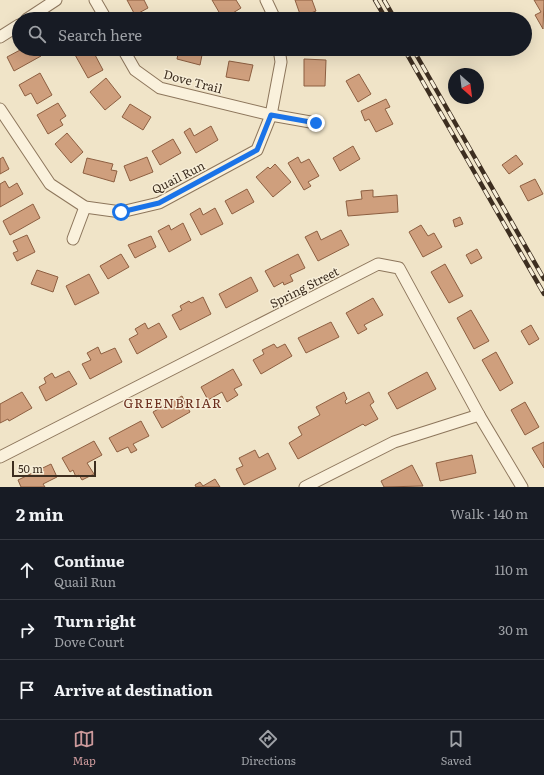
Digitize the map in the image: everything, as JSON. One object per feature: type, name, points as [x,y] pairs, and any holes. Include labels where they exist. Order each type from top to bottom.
[{"type":"street","points":[[38,12],[56,0]]},
{"type":"street","points":[[95,0],[102,12]]},
{"type":"street","points":[[266,0],[272,12]]},
{"type":"street","points":[[0,37],[12,29]]},
{"type":"street","name":"Dove Trail","points":[[127,56],[135,70],[160,88],[271,115],[316,123]]},
{"type":"street","name":"Quail Run","points":[[0,109],[50,184],[85,207],[121,212],[159,203],[257,150],[271,115],[281,62],[280,56]]},
{"type":"street","points":[[73,239],[85,207]]},
{"type":"street","name":"Spring Street","points":[[0,457],[378,264],[398,268],[479,416],[522,487]]},
{"type":"street","points":[[305,487],[394,442],[479,416]]},
{"type":"building","points":[[127,0],[144,0],[148,8],[141,12],[133,12]]},
{"type":"building","points":[[212,0],[236,0],[241,8],[234,12],[219,12]]},
{"type":"building","points":[[295,0],[312,0],[316,11],[299,12]]},
{"type":"building","points":[[534,0],[544,0],[543,29],[535,15],[541,12]]},
{"type":"building","points":[[12,54],[12,56],[41,56],[14,71],[7,57]]},
{"type":"building","points":[[76,56],[96,56],[103,70],[88,78]]},
{"type":"building","points":[[178,56],[202,56],[200,65],[177,59]]},
{"type":"building","points":[[304,59],[326,60],[325,86],[304,86]]},
{"type":"building","points":[[229,61],[253,65],[249,81],[226,77]]},
{"type":"building","points":[[40,73],[52,95],[37,104],[31,93],[25,96],[19,85]]},
{"type":"building","points":[[359,74],[371,94],[358,102],[346,81]]},
{"type":"building","points":[[106,78],[121,97],[105,110],[90,92]]},
{"type":"building","points":[[386,99],[390,107],[385,109],[393,124],[376,132],[369,119],[365,121],[361,111]]},
{"type":"building","points":[[58,103],[66,116],[60,120],[63,125],[48,134],[37,115]]},
{"type":"building","points":[[130,104],[151,117],[143,130],[122,117]]},
{"type":"building","points":[[211,126],[218,140],[196,153],[184,132],[190,128],[194,136]]},
{"type":"building","points":[[67,133],[83,152],[71,163],[55,144]]},
{"type":"building","points":[[173,139],[181,153],[160,165],[152,151]]},
{"type":"building","points":[[353,146],[360,159],[340,171],[333,158]]},
{"type":"building","points":[[516,155],[523,164],[509,174],[502,165]]},
{"type":"building","points":[[3,157],[9,169],[0,174],[0,159]]},
{"type":"building","points":[[147,157],[153,172],[130,181],[124,166]]},
{"type":"building","points":[[298,157],[301,163],[309,159],[319,176],[308,182],[311,186],[304,190],[288,163]]},
{"type":"building","points":[[87,158],[113,164],[111,170],[117,171],[114,182],[83,173]]},
{"type":"building","points":[[275,164],[291,182],[273,197],[256,177],[268,167],[270,169]]},
{"type":"building","points":[[535,179],[543,194],[528,201],[520,186]]},
{"type":"building","points":[[5,181],[9,188],[17,183],[23,194],[0,207],[0,184]]},
{"type":"building","points":[[247,189],[254,202],[232,214],[225,201]]},
{"type":"building","points":[[373,190],[373,197],[397,195],[398,212],[348,216],[346,201],[362,199],[361,191]]},
{"type":"building","points":[[33,204],[40,218],[10,235],[3,221]]},
{"type":"building","points":[[200,208],[203,215],[215,208],[223,224],[201,235],[190,214]]},
{"type":"building","points":[[460,217],[463,224],[455,227],[453,220]]},
{"type":"building","points":[[183,223],[191,240],[169,252],[158,231],[169,225],[171,230]]},
{"type":"building","points":[[421,225],[428,236],[434,233],[442,247],[423,257],[409,232]]},
{"type":"building","points":[[341,230],[349,245],[318,261],[305,237],[317,231],[321,240]]},
{"type":"building","points":[[27,235],[35,252],[17,261],[13,253],[18,251],[13,241]]},
{"type":"building","points":[[151,236],[156,247],[135,258],[128,245]]},
{"type":"building","points":[[477,249],[482,258],[471,264],[466,255]]},
{"type":"building","points":[[121,254],[129,267],[108,279],[100,266]]},
{"type":"building","points":[[298,254],[305,268],[290,275],[293,281],[284,285],[283,282],[274,287],[265,271]]},
{"type":"building","points":[[445,264],[463,296],[449,303],[431,272]]},
{"type":"building","points":[[37,270],[58,277],[53,292],[31,284]]},
{"type":"building","points":[[89,274],[99,293],[75,305],[66,286]]},
{"type":"building","points":[[251,277],[258,291],[226,308],[219,294]]},
{"type":"building","points":[[203,297],[211,314],[180,330],[172,315],[182,310],[180,306],[189,301],[191,303]]},
{"type":"building","points":[[373,298],[383,315],[364,325],[367,329],[358,334],[346,313]]},
{"type":"building","points":[[471,310],[489,341],[474,349],[457,318]]},
{"type":"building","points":[[331,322],[339,337],[306,353],[298,338]]},
{"type":"building","points":[[145,323],[148,329],[159,323],[167,337],[137,354],[129,339],[138,334],[135,329]]},
{"type":"building","points":[[531,325],[539,339],[529,345],[521,331]]},
{"type":"building","points":[[274,344],[277,348],[285,344],[292,356],[261,374],[253,360],[264,354],[262,350]]},
{"type":"building","points":[[98,347],[101,354],[115,348],[122,362],[90,379],[82,364],[91,360],[87,353]]},
{"type":"building","points":[[496,352],[513,383],[500,391],[482,360]]},
{"type":"building","points":[[233,369],[242,385],[234,389],[238,395],[227,402],[222,392],[208,400],[201,387]]},
{"type":"building","points":[[69,371],[77,384],[46,401],[39,387],[46,383],[44,378],[52,373],[55,378]]},
{"type":"building","points":[[427,372],[436,389],[397,409],[388,393]]},
{"type":"building","points":[[22,392],[32,408],[9,421],[8,419],[0,423],[0,404]]},
{"type":"building","points":[[344,392],[347,399],[345,401],[346,404],[369,392],[374,402],[370,405],[378,419],[365,426],[363,424],[298,459],[289,443],[302,435],[298,427],[320,415],[316,407]]},
{"type":"building","points":[[182,396],[190,412],[162,428],[153,412]]},
{"type":"building","points":[[525,402],[539,427],[525,435],[511,410]]},
{"type":"building","points":[[141,421],[149,436],[133,444],[137,450],[131,453],[128,447],[117,452],[109,438]]},
{"type":"building","points":[[94,441],[102,455],[87,463],[94,474],[82,480],[79,475],[76,477],[73,470],[70,472],[62,458]]},
{"type":"building","points":[[544,442],[544,468],[532,448]]},
{"type":"building","points":[[255,450],[259,458],[268,453],[276,469],[244,485],[236,469],[243,466],[239,458]]},
{"type":"building","points":[[472,455],[476,473],[440,481],[436,463]]},
{"type":"building","points":[[51,464],[57,477],[43,484],[45,487],[21,487],[18,480]]},
{"type":"building","points":[[412,465],[423,486],[384,487],[381,481]]},
{"type":"building","points":[[215,479],[220,487],[196,487],[195,485],[200,482],[203,486]]},
{"type":"railway","points":[[375,0],[382,12]]},
{"type":"railway","points":[[384,0],[391,12]]},
{"type":"railway","points":[[408,56],[544,294]]},
{"type":"railway","points":[[417,56],[544,279]]},
{"type":"district","name":"GREENBRIAR","points":[[173,402]]},
{"type":"route","points":[[121,212],[159,203],[257,150],[271,115],[316,123]]}]
